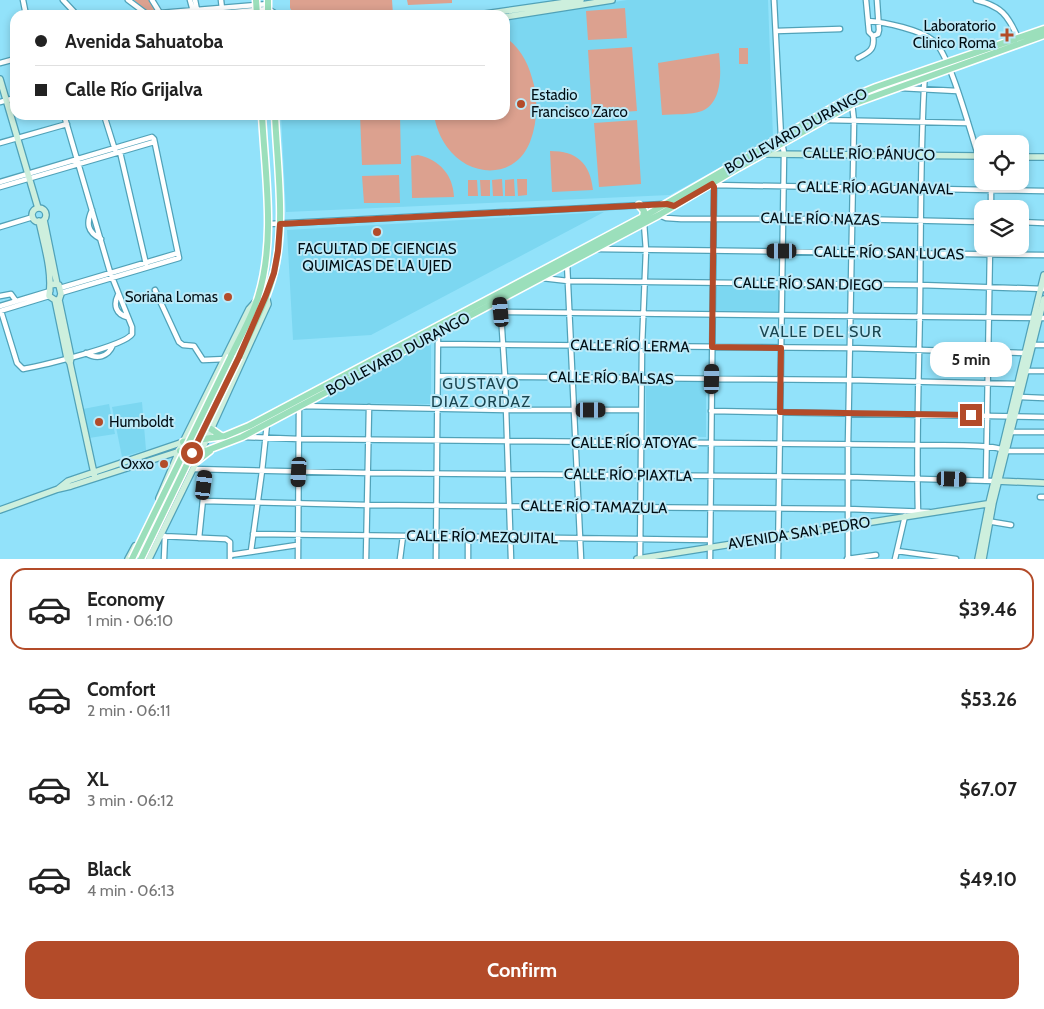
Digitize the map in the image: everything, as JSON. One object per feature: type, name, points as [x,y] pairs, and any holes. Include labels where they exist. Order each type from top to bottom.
[{"type":"main road","name":"BOULEVARD DURANGO","points":[[948,66],[1044,29]]},
{"type":"main road","name":"BOULEVARD DURANGO","points":[[180,451],[200,452],[242,437],[267,420],[299,403],[567,261],[596,249],[670,205],[764,154],[781,140],[876,87],[924,74],[1044,35]]},
{"type":"main road","name":"BOULEVARD DURANGO","points":[[712,183],[756,152],[824,120],[851,101],[896,88],[924,74]]},
{"type":"main road","points":[[130,558],[258,299],[264,274],[269,224],[262,120]]},
{"type":"main road","points":[[141,559],[241,359],[274,273],[280,224],[274,120]]},
{"type":"main road","points":[[639,205],[644,211],[644,220]]},
{"type":"main road","name":"BOULEVARD DURANGO","points":[[499,297],[542,278],[585,248],[644,220],[659,215],[670,205]]},
{"type":"main road","name":"BOULEVARD DURANGO","points":[[183,442],[206,440],[267,420]]},
{"type":"main road","points":[[212,426],[221,436]]},
{"type":"main road","points":[[194,465],[212,449]]},
{"type":"street","points":[[63,0],[72,10]]},
{"type":"street","points":[[128,0],[141,10]]},
{"type":"street","points":[[221,0],[222,10],[268,7]]},
{"type":"street","points":[[510,10],[582,0]]},
{"type":"street","points":[[510,16],[612,0]]},
{"type":"street","points":[[774,0],[781,140],[784,153],[778,559]]},
{"type":"street","points":[[858,58],[872,50],[874,46],[873,36],[869,33],[866,0]]},
{"type":"street","points":[[873,36],[879,33],[878,0]]},
{"type":"street","points":[[976,0],[1001,10],[1008,17],[1018,38]]},
{"type":"street","points":[[868,21],[879,22],[914,32],[930,38],[940,48],[974,141]]},
{"type":"street","points":[[776,31],[840,29]]},
{"type":"street","points":[[918,512],[918,382],[924,74]]},
{"type":"street","points":[[0,79],[3,101],[10,120]]},
{"type":"street","points":[[896,88],[957,91]]},
{"type":"street","points":[[851,101],[854,121],[847,559],[876,555]]},
{"type":"street","points":[[10,120],[38,208]]},
{"type":"street","points":[[0,309],[20,368],[69,359],[86,353],[94,357],[101,356],[110,352],[113,345],[128,340],[132,334],[110,272],[66,120]]},
{"type":"street","points":[[106,120],[118,150],[146,265]]},
{"type":"street","points":[[824,120],[967,123]]},
{"type":"street","points":[[0,143],[67,124]]},
{"type":"street","points":[[0,187],[153,140],[179,256],[110,272],[16,301],[0,309]]},
{"type":"street","name":"CALLE RÍO PÁNUCO","points":[[756,152],[764,154],[974,156]]},
{"type":"street","points":[[1029,157],[1044,157]]},
{"type":"street","points":[[0,182],[29,177]]},
{"type":"street","points":[[710,559],[714,218],[712,183]]},
{"type":"street","name":"CALLE RÍO AGUANAVAL","points":[[712,183],[784,187],[974,190]]},
{"type":"street","points":[[991,190],[991,200]]},
{"type":"street","name":"CALLE RÍO AGUANAVAL","points":[[991,190],[1044,191]]},
{"type":"street","points":[[269,224],[670,205]]},
{"type":"street","points":[[33,217],[34,210],[38,208]]},
{"type":"street","points":[[38,208],[44,210],[46,215],[41,220]]},
{"type":"street","points":[[92,210],[88,218],[89,227],[92,234],[100,239]]},
{"type":"street","name":"CALLE RÍO NAZAS","points":[[659,215],[673,218],[974,222]]},
{"type":"street","points":[[0,227],[33,217],[41,220]]},
{"type":"street","points":[[41,220],[94,475]]},
{"type":"street","points":[[639,559],[641,378],[646,250],[644,220]]},
{"type":"street","points":[[1029,222],[1044,223]]},
{"type":"street","name":"CALLE RÍO SAN LUCAS","points":[[585,248],[974,254]]},
{"type":"street","name":"CALLE RÍO SAN LUCAS","points":[[1029,254],[1044,254]]},
{"type":"street","points":[[986,480],[990,351],[990,255]]},
{"type":"street","points":[[567,261],[571,313],[580,559]]},
{"type":"street","points":[[0,309],[55,289],[112,278],[146,265]]},
{"type":"street","points":[[983,559],[991,503],[1028,353],[1039,318],[1044,275]]},
{"type":"street","name":"CALLE RÍO SAN DIEGO","points":[[542,278],[568,281],[1042,288]]},
{"type":"street","points":[[55,289],[57,300]]},
{"type":"street","points":[[149,559],[163,536],[241,359],[228,357],[204,360],[194,346],[183,345],[179,342],[155,290]]},
{"type":"street","points":[[0,296],[10,294],[16,301]]},
{"type":"street","points":[[499,297],[505,377],[511,559]]},
{"type":"street","points":[[1004,449],[1011,432],[1013,416],[1020,397],[1021,384],[1027,371],[1028,353],[1033,345],[1044,299]]},
{"type":"street","points":[[501,312],[1039,318]]},
{"type":"street","points":[[436,559],[438,330]]},
{"type":"street","name":"CALLE RÍO LERMA","points":[[438,344],[850,348],[1028,353]]},
{"type":"street","points":[[1033,345],[1044,345]]},
{"type":"street","points":[[130,558],[183,442],[228,357]]},
{"type":"street","points":[[1027,371],[1044,371]]},
{"type":"street","name":"CALLE RÍO BALSAS","points":[[438,376],[849,380],[1021,384]]},
{"type":"street","points":[[1020,397],[1044,398]]},
{"type":"street","points":[[298,559],[299,403],[437,409],[641,410]]},
{"type":"street","points":[[366,559],[369,407]]},
{"type":"street","points":[[711,411],[1044,417]]},
{"type":"street","points":[[198,413],[204,423],[212,426]]},
{"type":"street","points":[[251,551],[267,420]]},
{"type":"street","points":[[1011,432],[1044,432]]},
{"type":"street","name":"CALLE RÍO ATOYAC","points":[[242,437],[918,445],[1044,451]]},
{"type":"street","points":[[129,464],[183,442]]},
{"type":"street","points":[[0,510],[94,475],[180,451]]},
{"type":"street","points":[[174,465],[184,463],[194,465]]},
{"type":"street","name":"CALLE RÍO PIAXTLA","points":[[194,465],[206,470],[299,472],[779,476],[997,481]]},
{"type":"street","points":[[199,538],[206,470]]},
{"type":"street","points":[[997,481],[1044,483]]},
{"type":"street","name":"CALLE RÍO TAMAZULA","points":[[203,501],[368,505],[848,509],[918,512]]},
{"type":"street","name":"AVENIDA SAN PEDRO","points":[[639,559],[904,516],[918,512],[931,512],[991,503]]},
{"type":"street","points":[[895,559],[904,516]]},
{"type":"street","points":[[988,521],[1011,525]]},
{"type":"street","points":[[978,559],[988,521]]},
{"type":"street","name":"CALLE RÍO MEZQUITAL","points":[[253,534],[710,540]]},
{"type":"street","points":[[163,536],[226,539],[230,542],[230,557],[251,551],[298,545]]},
{"type":"street","points":[[163,536],[164,559]]},
{"type":"street","points":[[400,559],[403,536]]},
{"type":"street","points":[[468,537],[468,559]]},
{"type":"street","points":[[897,551],[923,557],[956,559]]},
{"type":"street","points":[[130,558],[134,556],[141,559]]},
{"type":"shaded area","points":[[134,0],[149,0],[156,10],[145,10]]},
{"type":"shaded area","points":[[290,0],[392,0],[393,10],[291,10]]},
{"type":"shaded area","points":[[407,0],[452,0],[452,3],[408,5]]},
{"type":"shaded area","points":[[627,0],[768,0],[773,138],[670,195],[286,212],[281,120],[510,120],[510,18]]},
{"type":"shaded area","points":[[625,8],[627,38],[588,40],[586,11]]},
{"type":"shaded area","name":"Estadio Francisco Zarco","points":[[511,42],[527,64],[534,85],[536,99],[534,128],[530,142],[523,154],[514,163],[503,168],[479,169],[467,165],[447,147],[435,120],[510,120]]},
{"type":"shaded area","points":[[632,47],[637,111],[592,114],[588,50]]},
{"type":"shaded area","points":[[739,48],[748,48],[748,64],[739,64]]},
{"type":"shaded area","points":[[719,53],[719,85],[714,101],[709,107],[693,113],[662,115],[658,63]]},
{"type":"shaded area","points":[[360,120],[400,120],[401,164],[362,165]]},
{"type":"shaded area","points":[[637,120],[641,184],[599,187],[594,123]]},
{"type":"shaded area","points":[[550,151],[568,153],[580,160],[589,173],[593,190],[552,192]]},
{"type":"shaded area","points":[[418,155],[433,161],[444,170],[451,182],[454,197],[412,198],[411,156]]},
{"type":"shaded area","points":[[399,175],[400,203],[364,203],[362,176]]},
{"type":"shaded area","points":[[502,179],[503,196],[493,196],[492,180]]},
{"type":"shaded area","points":[[514,179],[515,196],[505,196],[505,180]]},
{"type":"shaded area","points":[[517,179],[527,179],[527,195],[518,196]]},
{"type":"shaded area","points":[[468,180],[477,180],[478,196],[468,196]]},
{"type":"shaded area","points":[[480,180],[490,180],[490,196],[481,196]]},
{"type":"shaded area","points":[[604,212],[371,335],[293,340],[287,230]]},
{"type":"shaded area","points":[[715,287],[779,287],[779,312],[715,312]]},
{"type":"shaded area","points":[[431,341],[431,404],[312,403]]},
{"type":"shaded area","points":[[646,382],[706,382],[706,437],[646,436]]},
{"type":"shaded area","points":[[142,402],[146,450],[122,457],[112,407]]},
{"type":"shaded area","name":"Humboldt","points":[[109,404],[115,434],[89,438],[83,409]]},
{"type":"place","name":"Laboratorio Clinico Roma","points":[[1007,35]]},
{"type":"place","name":"Estadio Francisco Zarco","points":[[521,104]]},
{"type":"place","name":"FACULTAD DE CIENCIAS QUIMICAS DE LA UJED","points":[[377,232]]},
{"type":"place","name":"Soriana Lomas","points":[[228,297]]},
{"type":"place","name":"Humboldt","points":[[99,422]]},
{"type":"place","name":"Oxxo","points":[[164,464]]},
{"type":"district","name":"VALLE DEL SUR","points":[[821,331]]},
{"type":"district","name":"GUSTAVO DIAZ ORDAZ","points":[[481,392]]},
{"type":"route","points":[[192,453],[239,357],[266,295],[274,273],[280,224],[667,204],[674,206],[712,184],[714,187],[712,347],[781,348],[780,412],[971,415]]}]
